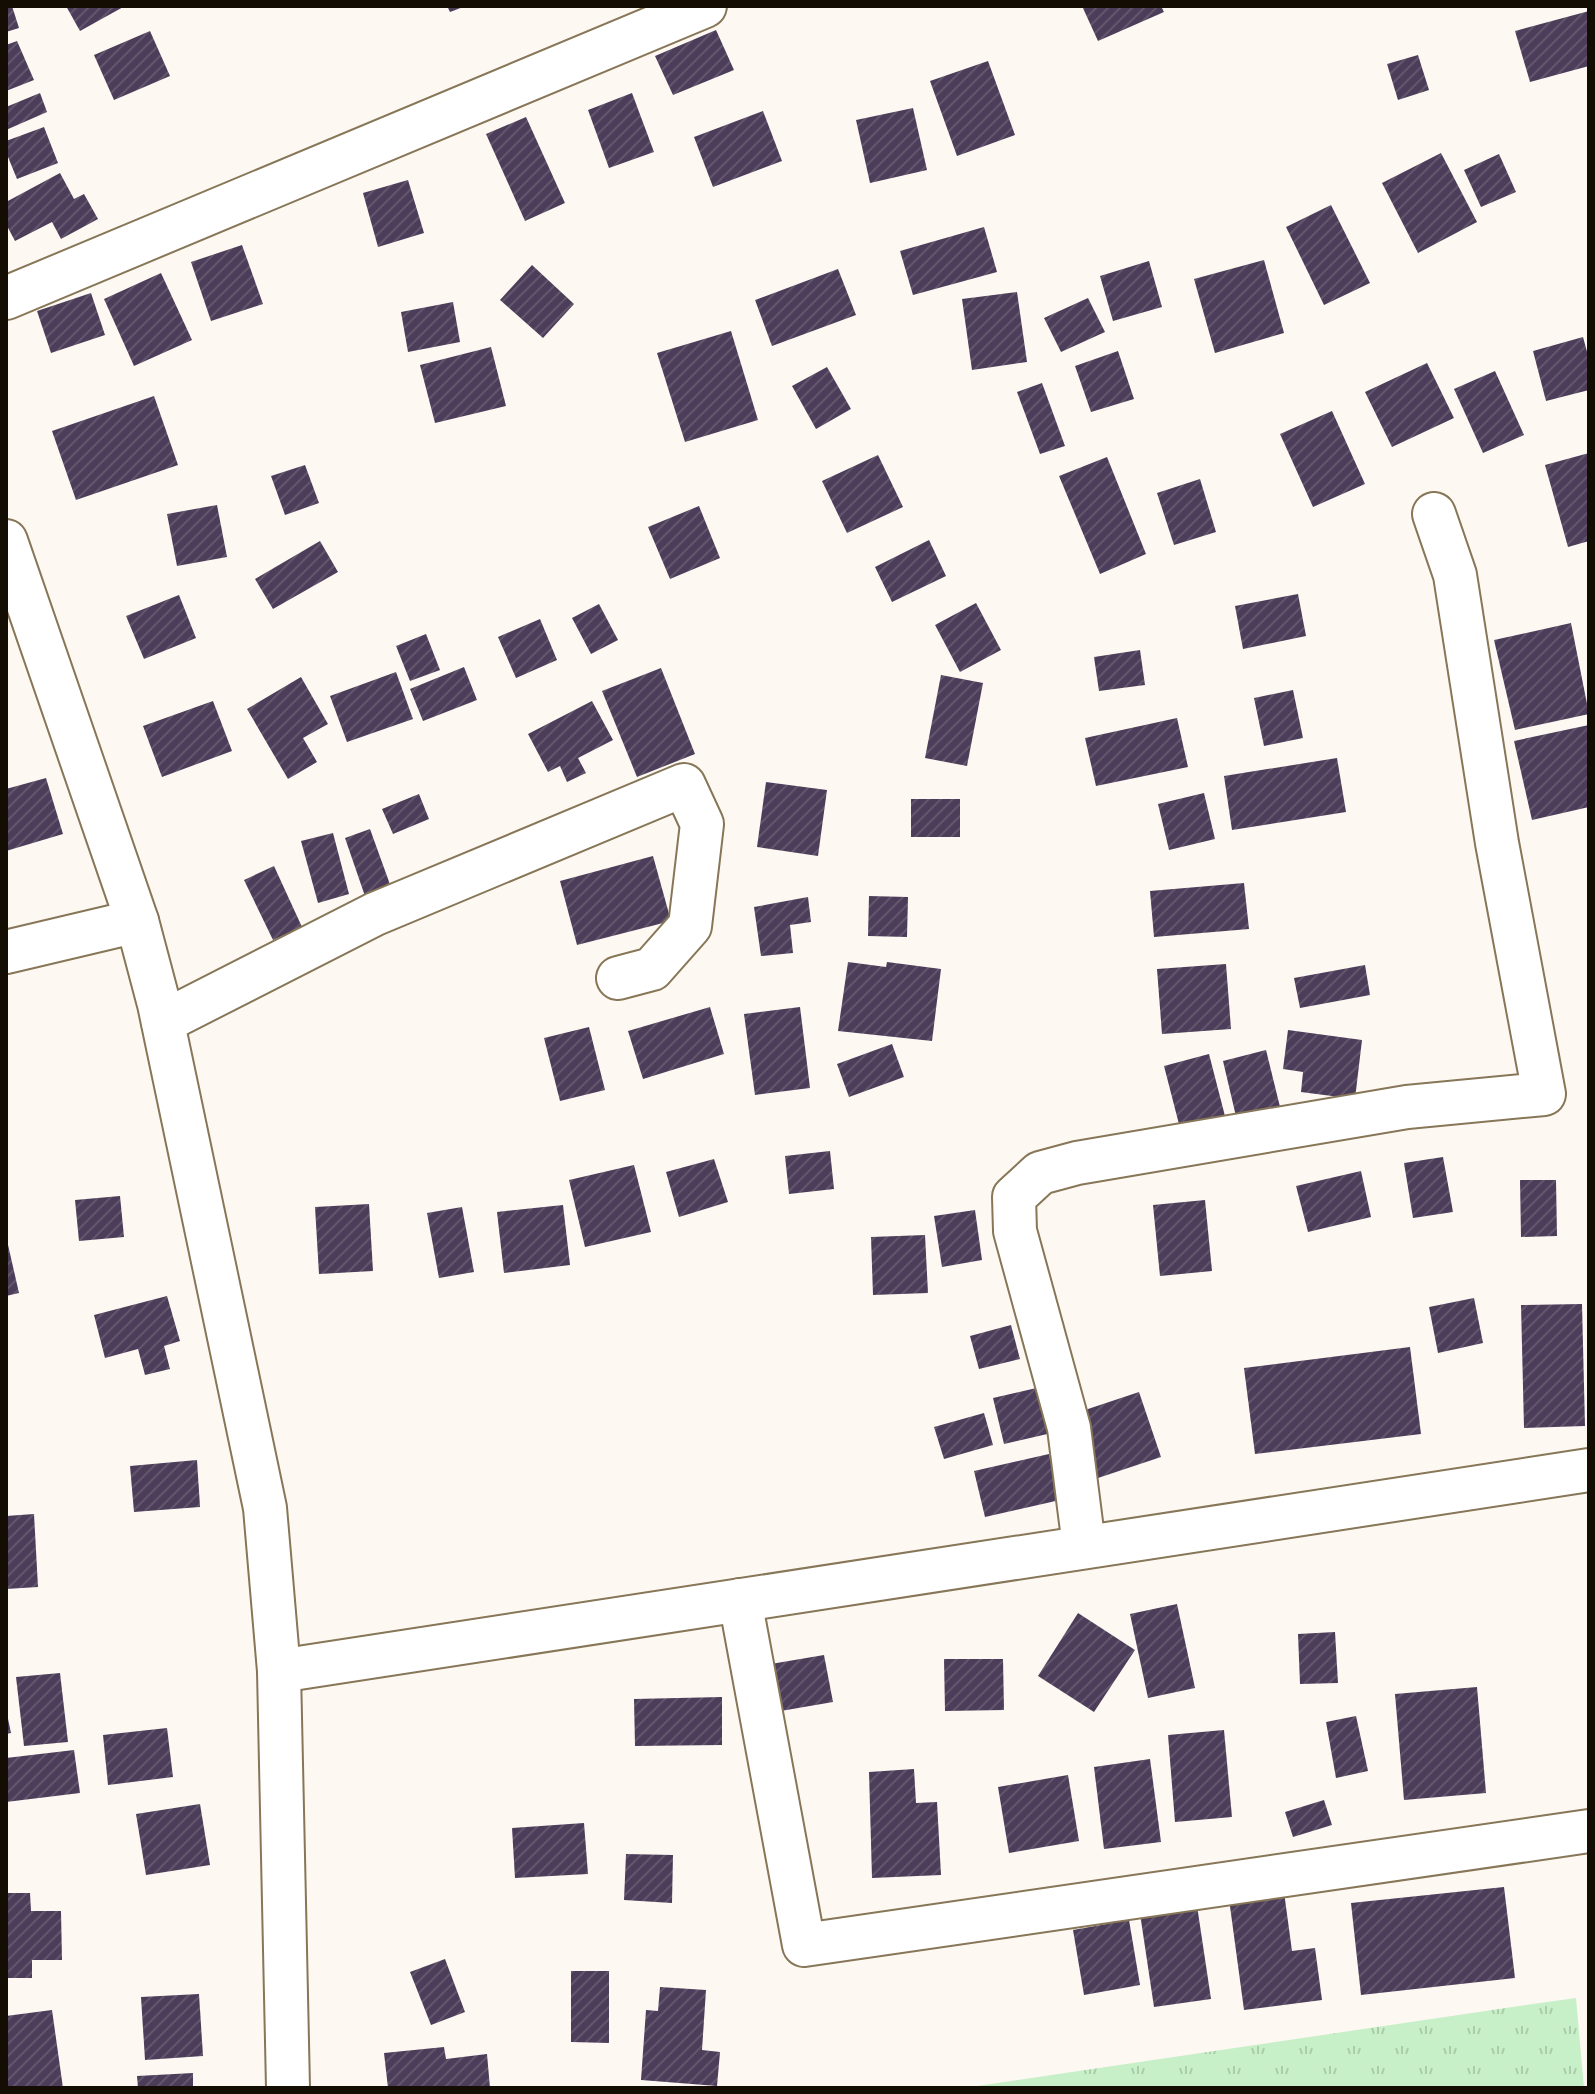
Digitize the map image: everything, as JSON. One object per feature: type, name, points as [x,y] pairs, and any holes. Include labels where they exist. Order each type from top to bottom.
[{"type":"street","points":[[6,298],[705,6]]},
{"type":"street","points":[[1084,1546],[1069,1428],[1015,1231],[1014,1197],[1040,1173],[1077,1163],[1407,1107],[1544,1094],[1497,843],[1455,575],[1434,514]]},
{"type":"street","points":[[6,541],[137,921],[163,1022],[265,1508],[279,1671],[288,2088]]},
{"type":"street","points":[[163,1022],[375,914],[684,785],[702,824],[690,926],[652,969],[618,978]]},
{"type":"street","points":[[6,952],[137,921]]},
{"type":"street","points":[[279,1671],[1589,1470]]},
{"type":"street","points":[[740,1600],[804,1945],[1589,1831]]},
{"type":"green space","points":[[1576,1998],[1584,2088],[963,2088],[1540,2003]]},
{"type":"building","points":[[6,6],[12,6],[19,28],[6,32]]},
{"type":"building","points":[[66,6],[125,6],[80,31]]},
{"type":"building","points":[[447,6],[466,6],[450,12]]},
{"type":"building","points":[[1082,6],[1161,6],[1164,12],[1098,41]]},
{"type":"building","points":[[1589,11],[1589,66],[1530,82],[1515,31]]},
{"type":"building","points":[[716,30],[734,70],[673,95],[655,56]]},
{"type":"building","points":[[150,31],[170,76],[114,100],[94,55]]},
{"type":"building","points":[[17,41],[34,80],[6,91],[6,45]]},
{"type":"building","points":[[1418,55],[1429,90],[1398,100],[1387,64]]},
{"type":"building","points":[[988,61],[1015,135],[957,156],[930,81]]},
{"type":"building","points":[[40,93],[47,112],[6,130],[6,107]]},
{"type":"building","points":[[632,93],[654,152],[609,168],[588,110]]},
{"type":"building","points":[[913,108],[927,170],[870,183],[856,120]]},
{"type":"building","points":[[763,111],[782,161],[713,187],[694,137]]},
{"type":"building","points":[[526,117],[565,203],[525,221],[486,134]]},
{"type":"building","points":[[44,127],[58,163],[17,179],[6,152],[6,141]]},
{"type":"building","points":[[1441,153],[1477,222],[1418,253],[1382,183]]},
{"type":"building","points":[[1499,154],[1516,192],[1481,207],[1464,170]]},
{"type":"building","points":[[60,173],[74,199],[84,194],[98,219],[61,239],[52,222],[15,241],[6,224],[6,202]]},
{"type":"building","points":[[408,180],[424,233],[378,247],[363,193]]},
{"type":"building","points":[[1331,205],[1370,283],[1324,305],[1286,227]]},
{"type":"building","points":[[984,227],[997,272],[913,295],[900,251]]},
{"type":"building","points":[[242,245],[263,304],[211,321],[191,262]]},
{"type":"building","points":[[1264,260],[1284,333],[1215,353],[1194,279]]},
{"type":"building","points":[[1149,261],[1162,307],[1113,321],[1100,276]]},
{"type":"building","points":[[532,265],[574,304],[543,338],[500,300]]},
{"type":"building","points":[[838,269],[856,315],[772,346],[755,300]]},
{"type":"building","points":[[161,273],[192,340],[134,366],[104,299]]},
{"type":"building","points":[[1017,292],[1027,362],[972,370],[962,299]]},
{"type":"building","points":[[91,293],[105,335],[51,353],[37,311]]},
{"type":"building","points":[[1088,298],[1105,332],[1061,352],[1044,318]]},
{"type":"building","points":[[453,302],[460,342],[408,352],[401,312]]},
{"type":"building","points":[[731,331],[758,420],[685,442],[657,353]]},
{"type":"building","points":[[1583,337],[1589,359],[1589,390],[1546,401],[1533,351]]},
{"type":"building","points":[[491,347],[506,406],[435,423],[420,365]]},
{"type":"building","points":[[1118,351],[1134,399],[1091,412],[1075,366]]},
{"type":"building","points":[[1427,363],[1454,418],[1392,447],[1365,392]]},
{"type":"building","points":[[827,367],[851,409],[816,429],[792,386]]},
{"type":"building","points":[[1495,371],[1524,435],[1483,453],[1454,389]]},
{"type":"building","points":[[1042,383],[1065,446],[1040,454],[1017,392]]},
{"type":"building","points":[[154,396],[178,465],[76,500],[52,431]]},
{"type":"building","points":[[1332,411],[1365,484],[1313,507],[1280,434]]},
{"type":"building","points":[[1589,453],[1589,541],[1568,547],[1545,465]]},
{"type":"building","points":[[878,455],[903,507],[847,533],[822,481]]},
{"type":"building","points":[[1107,457],[1146,554],[1100,574],[1059,476]]},
{"type":"building","points":[[305,465],[319,503],[285,515],[271,476]]},
{"type":"building","points":[[1200,479],[1216,532],[1174,545],[1157,493]]},
{"type":"building","points":[[217,505],[227,557],[177,566],[167,514]]},
{"type":"building","points":[[699,506],[720,558],[670,579],[648,527]]},
{"type":"building","points":[[929,540],[946,576],[892,602],[875,567]]},
{"type":"building","points":[[320,541],[338,572],[273,609],[255,579]]},
{"type":"building","points":[[1298,594],[1306,636],[1243,649],[1235,606]]},
{"type":"building","points":[[179,595],[196,638],[144,659],[126,616]]},
{"type":"building","points":[[976,603],[1001,650],[960,672],[935,625]]},
{"type":"building","points":[[599,604],[618,640],[591,654],[572,618]]},
{"type":"building","points":[[540,619],[557,660],[516,678],[498,637]]},
{"type":"building","points":[[1571,623],[1589,714],[1515,730],[1494,640]]},
{"type":"building","points":[[426,634],[440,670],[410,681],[396,646]]},
{"type":"building","points":[[1140,650],[1145,685],[1099,691],[1094,657]]},
{"type":"building","points":[[464,667],[477,700],[423,721],[410,689]]},
{"type":"building","points":[[661,668],[695,754],[637,777],[602,691]]},
{"type":"building","points":[[396,672],[413,719],[347,742],[330,696]]},
{"type":"building","points":[[941,675],[983,683],[967,766],[925,758]]},
{"type":"building","points":[[301,677],[328,724],[303,738],[317,762],[288,779],[247,709]]},
{"type":"building","points":[[1293,690],[1303,738],[1264,746],[1254,698]]},
{"type":"building","points":[[213,701],[232,751],[162,777],[143,726]]},
{"type":"building","points":[[592,701],[613,740],[578,758],[586,773],[567,782],[560,766],[548,772],[528,734]]},
{"type":"building","points":[[1177,718],[1188,767],[1096,786],[1085,738]]},
{"type":"building","points":[[1589,725],[1589,807],[1532,820],[1514,741]]},
{"type":"building","points":[[1337,758],[1346,812],[1232,830],[1224,776]]},
{"type":"building","points":[[46,778],[63,834],[6,851],[6,789]]},
{"type":"building","points":[[766,782],[827,790],[818,856],[757,847]]},
{"type":"building","points":[[1204,793],[1215,839],[1169,850],[1158,804]]},
{"type":"building","points":[[419,794],[429,819],[393,834],[382,809]]},
{"type":"building","points":[[911,799],[960,799],[960,837],[911,837]]},
{"type":"building","points":[[370,829],[392,890],[366,899],[345,838]]},
{"type":"building","points":[[333,833],[349,894],[318,903],[301,841]]},
{"type":"building","points":[[653,856],[671,921],[577,945],[560,881]]},
{"type":"building","points":[[274,866],[302,927],[273,940],[244,880]]},
{"type":"building","points":[[1244,883],[1249,929],[1154,937],[1150,891]]},
{"type":"building","points":[[869,896],[908,897],[907,937],[868,936]]},
{"type":"building","points":[[808,897],[811,922],[790,925],[793,953],[761,956],[754,907]]},
{"type":"building","points":[[848,962],[886,967],[887,962],[941,969],[932,1041],[838,1031]]},
{"type":"building","points":[[1226,964],[1231,1029],[1162,1034],[1157,969]]},
{"type":"building","points":[[1365,965],[1370,995],[1300,1008],[1294,978]]},
{"type":"building","points":[[710,1007],[724,1054],[643,1079],[628,1031]]},
{"type":"building","points":[[800,1007],[810,1088],[755,1095],[744,1014]]},
{"type":"building","points":[[589,1027],[605,1090],[560,1101],[544,1038]]},
{"type":"building","points":[[1288,1030],[1362,1040],[1355,1099],[1301,1092],[1303,1072],[1283,1069]]},
{"type":"building","points":[[892,1044],[904,1077],[849,1097],[837,1064]]},
{"type":"building","points":[[1266,1050],[1282,1115],[1238,1125],[1223,1061]]},
{"type":"building","points":[[1209,1054],[1226,1120],[1181,1132],[1164,1066]]},
{"type":"building","points":[[830,1151],[834,1189],[789,1194],[785,1156]]},
{"type":"building","points":[[1443,1157],[1453,1212],[1413,1218],[1404,1163]]},
{"type":"building","points":[[714,1159],[728,1202],[679,1217],[666,1172]]},
{"type":"building","points":[[634,1165],[651,1232],[585,1247],[569,1180]]},
{"type":"building","points":[[1361,1171],[1371,1217],[1308,1232],[1296,1186]]},
{"type":"building","points":[[1520,1180],[1556,1180],[1557,1236],[1521,1237]]},
{"type":"building","points":[[120,1196],[124,1237],[79,1241],[75,1200]]},
{"type":"building","points":[[1205,1200],[1212,1271],[1160,1276],[1153,1205]]},
{"type":"building","points":[[369,1204],[373,1271],[319,1274],[315,1207]]},
{"type":"building","points":[[563,1205],[570,1265],[504,1273],[497,1212]]},
{"type":"building","points":[[462,1207],[474,1272],[439,1278],[427,1213]]},
{"type":"building","points":[[975,1210],[982,1260],[942,1267],[934,1216]]},
{"type":"building","points":[[925,1235],[928,1293],[873,1295],[871,1237]]},
{"type":"building","points":[[6,1236],[19,1293],[6,1296]]},
{"type":"building","points":[[167,1296],[180,1341],[164,1346],[170,1369],[145,1375],[138,1349],[105,1358],[94,1315]]},
{"type":"building","points":[[1474,1298],[1483,1343],[1438,1353],[1429,1307]]},
{"type":"building","points":[[1582,1304],[1585,1426],[1524,1428],[1521,1305]]},
{"type":"building","points":[[1011,1325],[1020,1359],[979,1369],[970,1336]]},
{"type":"building","points":[[1410,1347],[1421,1434],[1255,1454],[1244,1368]]},
{"type":"building","points":[[1045,1386],[1056,1432],[1004,1444],[993,1398]]},
{"type":"building","points":[[1139,1392],[1161,1457],[1098,1478],[1076,1413]]},
{"type":"building","points":[[984,1413],[993,1445],[944,1459],[934,1427]]},
{"type":"building","points":[[1049,1454],[1060,1500],[985,1517],[974,1471]]},
{"type":"building","points":[[197,1460],[200,1507],[134,1512],[130,1466]]},
{"type":"building","points":[[34,1514],[38,1587],[6,1589],[6,1516]]},
{"type":"building","points":[[1177,1604],[1195,1688],[1148,1698],[1130,1614]]},
{"type":"building","points":[[1078,1613],[1135,1650],[1094,1712],[1038,1676]]},
{"type":"building","points":[[1335,1632],[1338,1683],[1300,1684],[1298,1634]]},
{"type":"building","points":[[824,1655],[833,1702],[775,1712],[765,1665]]},
{"type":"building","points":[[944,1659],[1003,1659],[1004,1710],[945,1711]]},
{"type":"building","points":[[60,1673],[68,1742],[24,1746],[16,1677]]},
{"type":"building","points":[[1477,1687],[1486,1793],[1404,1800],[1395,1694]]},
{"type":"building","points":[[722,1697],[722,1745],[635,1746],[634,1699]]},
{"type":"building","points":[[6,1715],[11,1733],[6,1734]]},
{"type":"building","points":[[1356,1716],[1368,1771],[1336,1778],[1326,1722]]},
{"type":"building","points":[[167,1728],[173,1777],[108,1785],[103,1735]]},
{"type":"building","points":[[1224,1730],[1232,1817],[1175,1822],[1168,1735]]},
{"type":"building","points":[[74,1750],[80,1793],[6,1802],[6,1758]]},
{"type":"building","points":[[1150,1759],[1161,1842],[1104,1849],[1094,1767]]},
{"type":"building","points":[[914,1769],[916,1803],[937,1802],[941,1875],[872,1878],[869,1772]]},
{"type":"building","points":[[1068,1775],[1079,1841],[1009,1853],[998,1787]]},
{"type":"building","points":[[1324,1800],[1332,1825],[1293,1837],[1285,1812]]},
{"type":"building","points":[[200,1804],[210,1865],[146,1875],[136,1814]]},
{"type":"building","points":[[584,1823],[588,1874],[515,1878],[512,1828]]},
{"type":"building","points":[[626,1854],[673,1855],[672,1903],[624,1900]]},
{"type":"building","points":[[1504,1887],[1515,1978],[1361,1995],[1351,1903]]},
{"type":"building","points":[[1284,1892],[1292,1951],[1315,1948],[1322,2000],[1244,2010],[1229,1899]]},
{"type":"building","points":[[6,1893],[30,1893],[31,1911],[61,1911],[62,1960],[32,1960],[32,1978],[6,1978]]},
{"type":"building","points":[[1196,1899],[1211,1999],[1154,2007],[1139,1907]]},
{"type":"building","points":[[1129,1920],[1140,1985],[1084,1995],[1073,1930]]},
{"type":"building","points":[[445,1959],[465,2012],[431,2025],[410,1972]]},
{"type":"building","points":[[571,1971],[609,1971],[609,2043],[571,2042]]},
{"type":"building","points":[[660,1987],[706,1990],[702,2050],[720,2052],[717,2086],[641,2080],[646,2010],[658,2011]]},
{"type":"building","points":[[199,1994],[203,2056],[145,2060],[141,1997]]},
{"type":"building","points":[[52,2010],[63,2088],[6,2088],[6,2016]]},
{"type":"building","points":[[444,2047],[446,2059],[487,2054],[490,2088],[388,2088],[384,2053]]},
{"type":"building","points":[[193,2073],[193,2088],[138,2088],[137,2076]]}]
